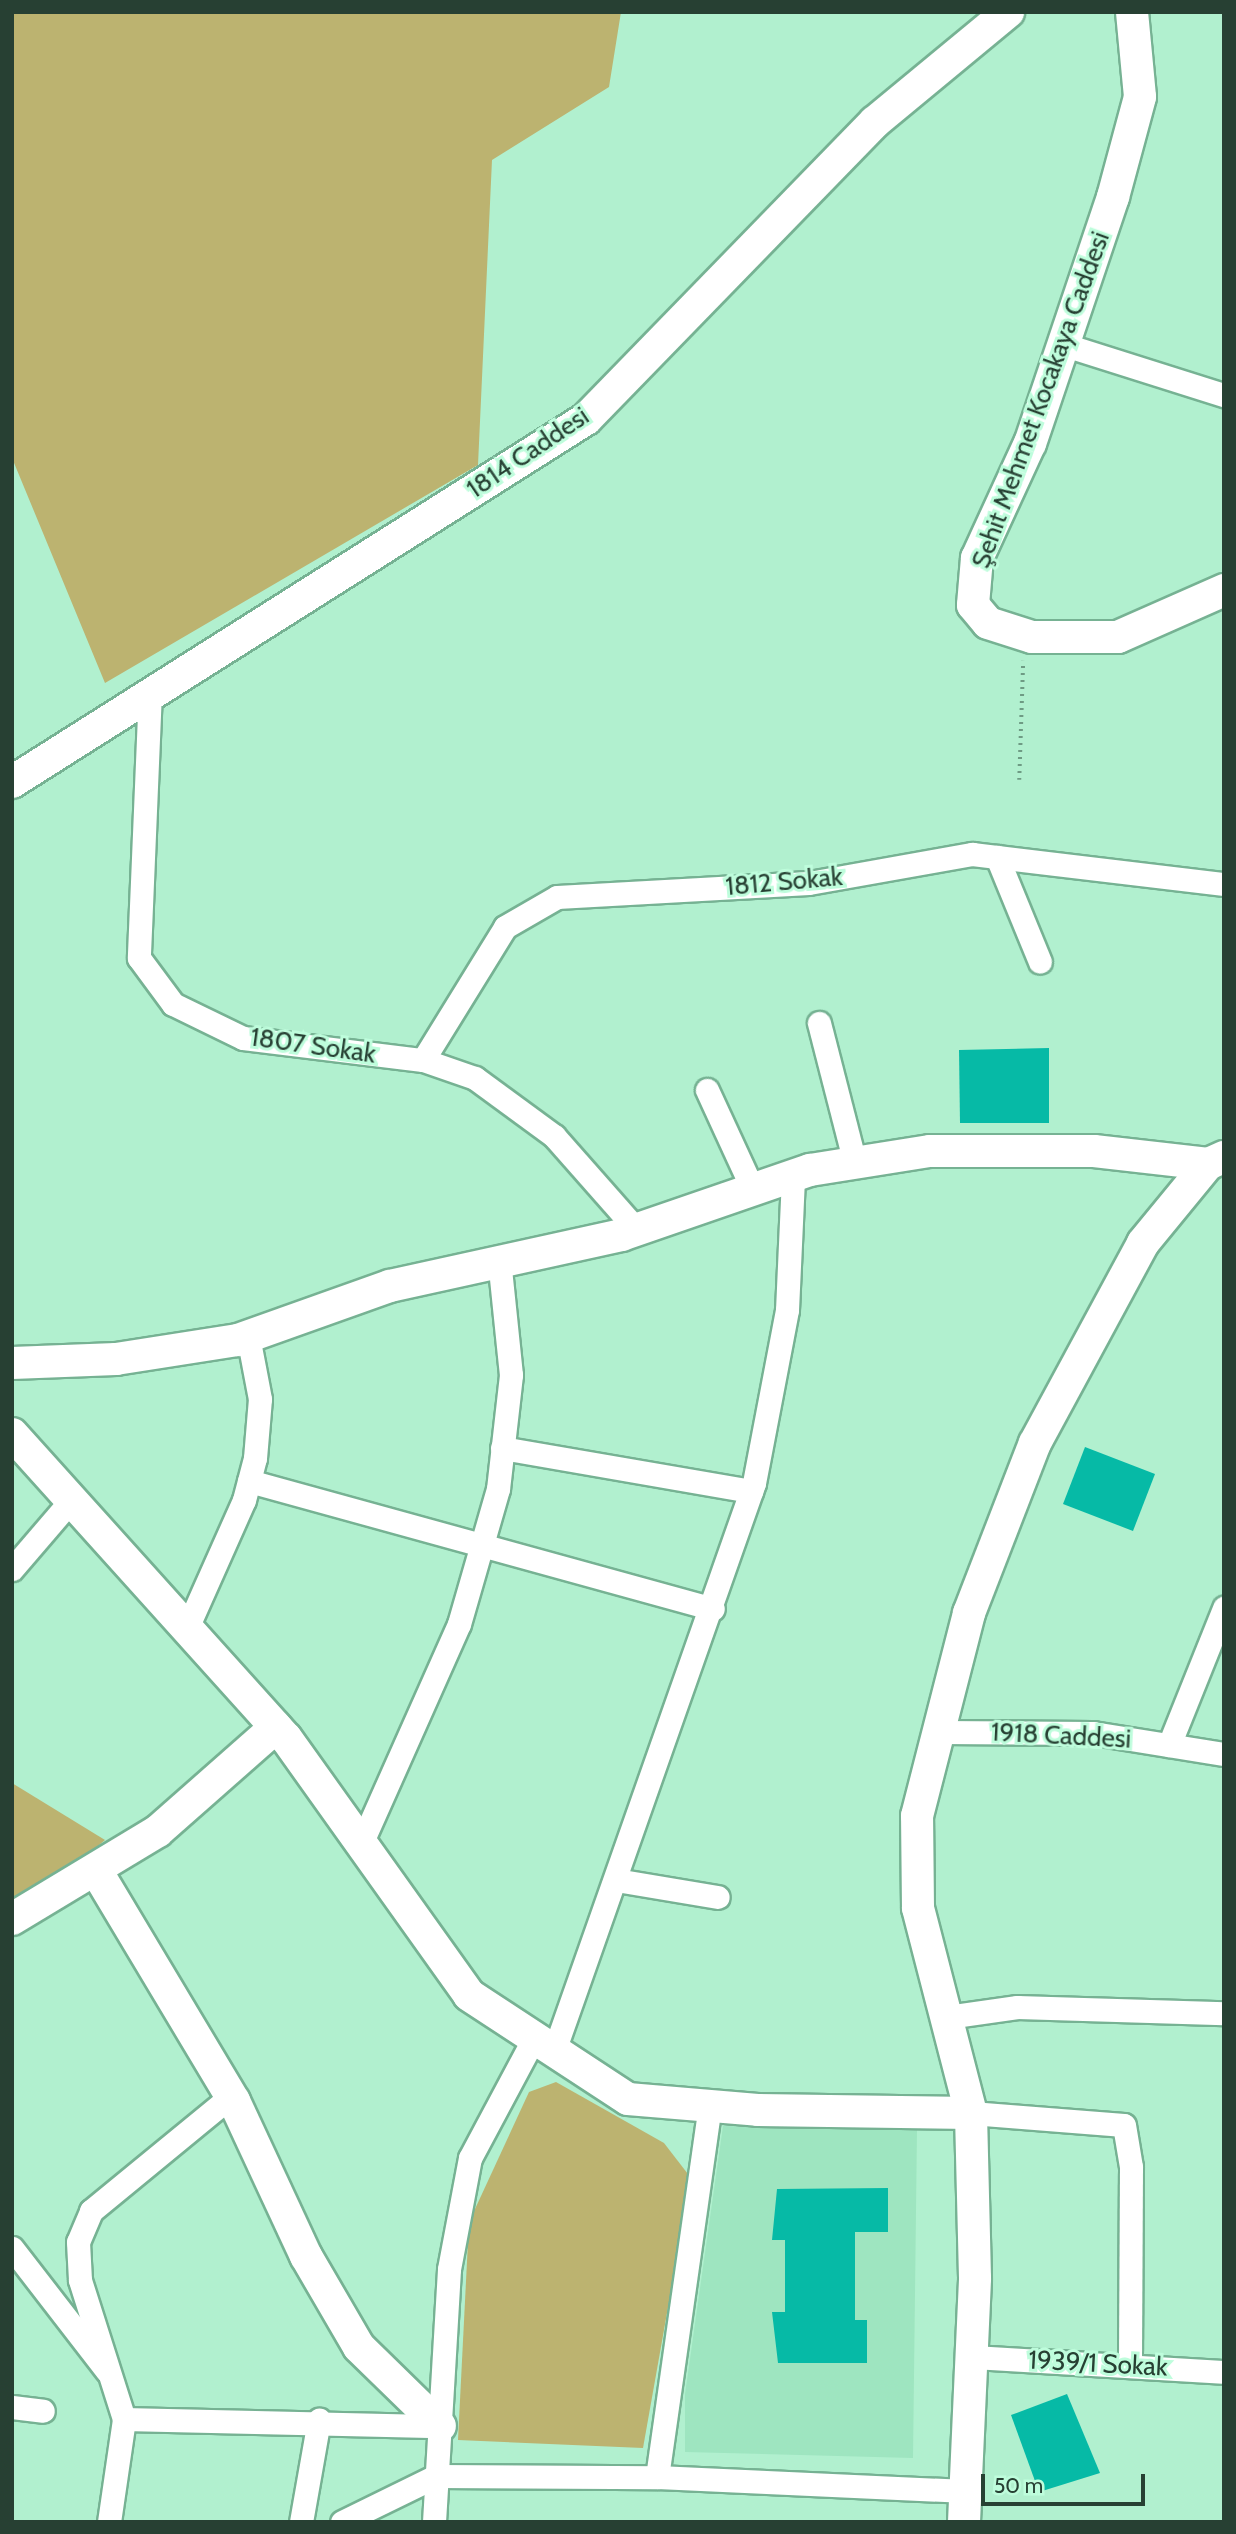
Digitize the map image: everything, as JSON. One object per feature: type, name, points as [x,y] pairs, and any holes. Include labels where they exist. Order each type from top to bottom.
[{"type":"street","name":"1814 Caddesi","points":[[12,782],[150,691],[586,418],[875,121],[1008,12]]},
{"type":"street","name":"Şehit Mehmet Kocakaya Caddesi","points":[[1132,12],[1140,97],[1065,345],[1030,443],[977,558],[973,605],[988,623],[1023,634],[1118,637],[1224,590]]},
{"type":"street","points":[[1065,345],[1224,395]]},
{"type":"street","name":"1807 Sokak","points":[[150,691],[139,958],[173,1004],[243,1038],[423,1060],[475,1078],[554,1136],[637,1230]]},
{"type":"street","name":"1812 Sokak","points":[[423,1060],[505,927],[557,897],[809,883],[972,854],[1224,884]]},
{"type":"street","points":[[998,857],[1040,962]]},
{"type":"street","points":[[819,1023],[855,1163]]},
{"type":"street","points":[[707,1090],[753,1190]]},
{"type":"street","points":[[12,1363],[116,1359],[248,1336],[390,1286],[499,1259],[637,1230],[793,1176],[855,1163],[929,1151],[1094,1151],[1216,1161]]},
{"type":"street","points":[[964,2522],[972,2357],[971,2113],[918,1908],[918,1815],[969,1613],[1035,1443],[1143,1243],[1216,1161]]},
{"type":"street","points":[[434,2522],[449,2269],[470,2158],[544,2045],[616,1880],[713,1609],[751,1491],[787,1310],[793,1176]]},
{"type":"street","points":[[361,1844],[459,1624],[481,1545],[502,1448],[511,1375],[499,1259]]},
{"type":"street","points":[[187,1628],[249,1481],[260,1399],[248,1336]]},
{"type":"street","points":[[12,1434],[276,1727],[469,1995],[628,2099],[710,2106],[971,2113],[1124,2125],[1131,2167],[1130,2366]]},
{"type":"street","points":[[502,1448],[751,1491]]},
{"type":"street","points":[[249,1481],[713,1609]]},
{"type":"street","points":[[12,1569],[72,1499]]},
{"type":"street","points":[[1170,1745],[1224,1608]]},
{"type":"street","points":[[12,1919],[97,1871],[158,1831],[276,1727]]},
{"type":"street","name":"1918 Caddesi","points":[[939,1732],[1093,1733],[1224,1754]]},
{"type":"street","points":[[97,1871],[231,2096],[306,2256],[359,2347],[440,2426]]},
{"type":"street","points":[[616,1880],[718,1897]]},
{"type":"street","points":[[947,2017],[1017,2007],[1224,2013]]},
{"type":"street","points":[[109,2522],[124,2419],[80,2280],[83,2227],[91,2211],[231,2096]]},
{"type":"street","points":[[657,2477],[710,2106]]},
{"type":"street","points":[[12,2248],[113,2379]]},
{"type":"street","name":"1939/1 Sokak","points":[[972,2357],[1224,2372]]},
{"type":"street","points":[[12,2407],[43,2411]]},
{"type":"street","points":[[124,2419],[319,2420],[440,2426]]},
{"type":"street","points":[[301,2522],[319,2420]]},
{"type":"street","points":[[342,2522],[436,2476],[657,2477],[967,2491]]},
{"type":"path","points":[[1019,780],[1023,634]]},
{"type":"shaded area","points":[[12,12],[621,12],[609,87],[492,160],[478,465],[105,683],[12,458]]},
{"type":"shaded area","points":[[12,1783],[105,1840],[56,1882],[12,1907]]},
{"type":"shaded area","points":[[556,2082],[664,2143],[691,2178],[643,2448],[458,2440],[469,2222],[529,2092]]},
{"type":"shaded area","points":[[723,2126],[917,2130],[913,2458],[685,2452],[685,2394]]},
{"type":"building","points":[[1049,1048],[1049,1123],[960,1123],[959,1050]]},
{"type":"building","points":[[1085,1447],[1155,1474],[1133,1531],[1063,1504]]},
{"type":"building","points":[[888,2188],[888,2232],[855,2232],[855,2320],[867,2320],[867,2363],[778,2363],[772,2312],[785,2312],[785,2240],[772,2240],[777,2189]]},
{"type":"building","points":[[1067,2394],[1100,2473],[1039,2492],[1011,2415]]}]
